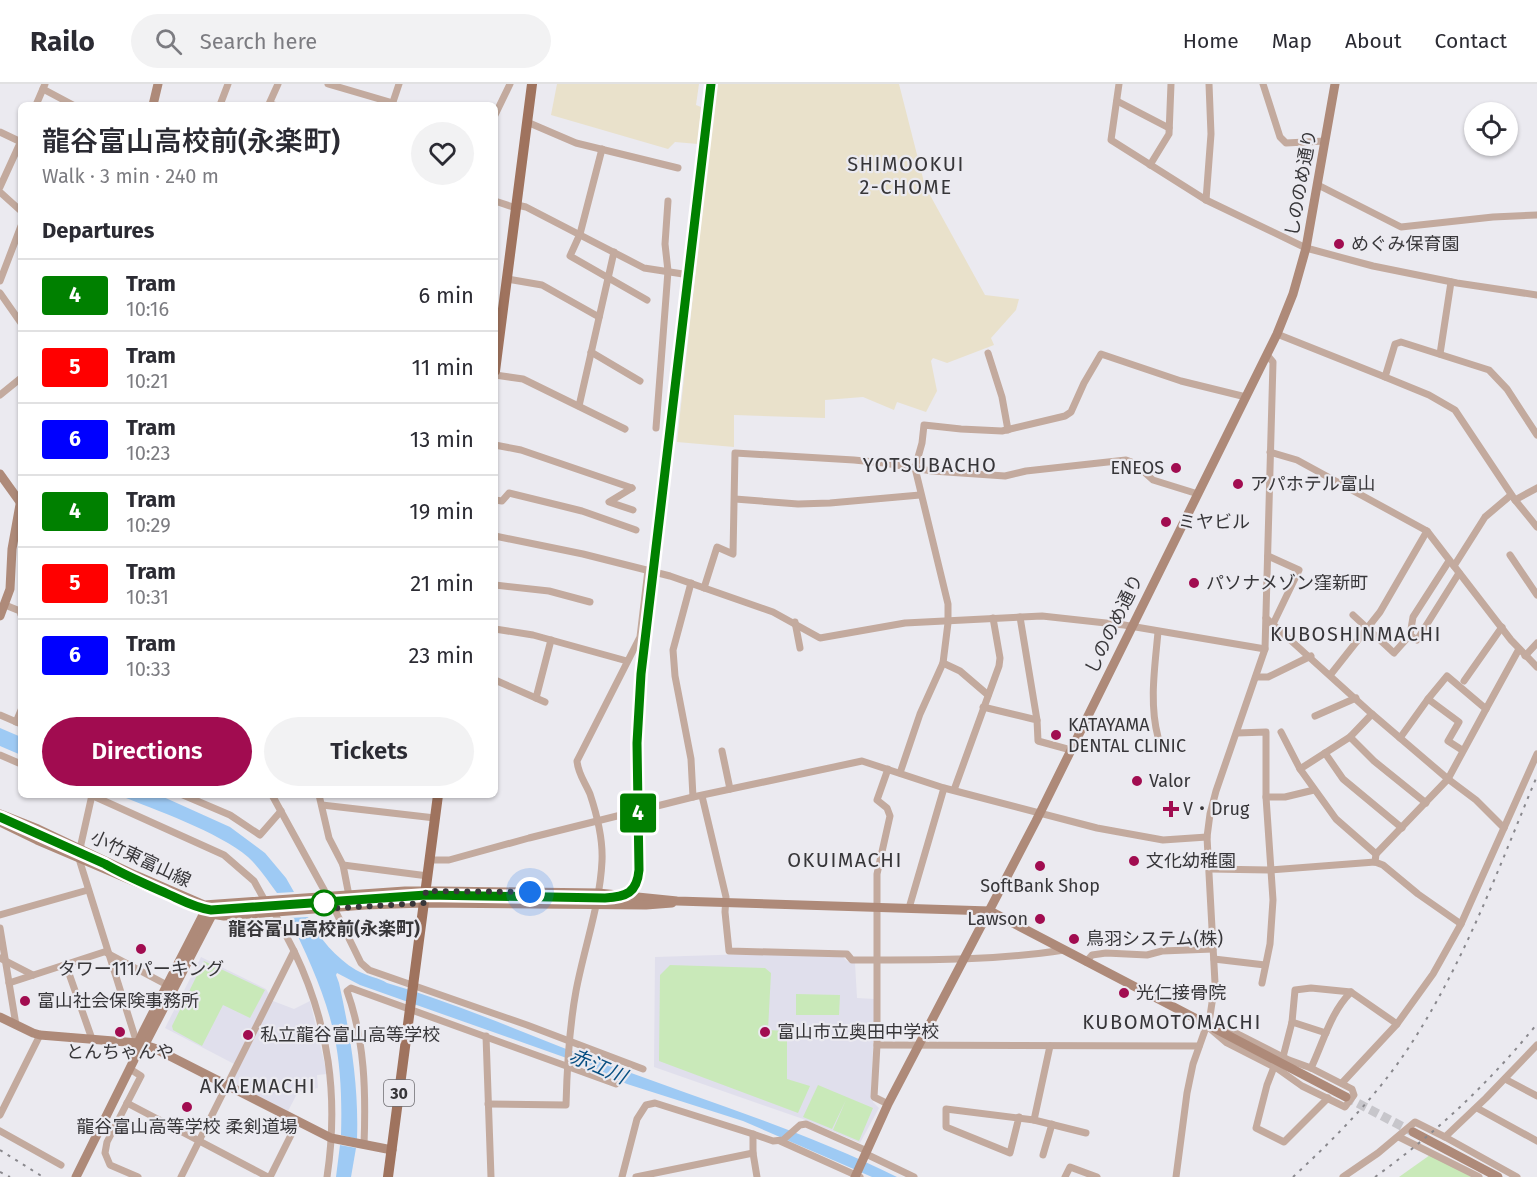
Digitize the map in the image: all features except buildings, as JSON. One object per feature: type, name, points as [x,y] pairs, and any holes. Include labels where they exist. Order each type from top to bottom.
[{"type":"main road","points":[[498,324],[499,308],[507,279],[532,86]]},
{"type":"main road","name":"30","points":[[388,1177],[438,798]]},
{"type":"street","points":[[154,102],[158,84]]},
{"type":"street","points":[[221,102],[228,84]]},
{"type":"street","points":[[328,84],[386,102]]},
{"type":"street","points":[[394,102],[399,84]]},
{"type":"street","points":[[498,109],[510,84]]},
{"type":"street","points":[[521,84],[532,86]]},
{"type":"street","points":[[1119,84],[1111,140],[1206,200],[1306,248],[1373,266],[1537,296]]},
{"type":"street","points":[[1150,165],[1168,134],[1171,84]]},
{"type":"street","points":[[1206,200],[1211,134],[1209,84]]},
{"type":"street","points":[[1263,84],[1280,137],[1286,143],[1325,141]]},
{"type":"street","name":"しののめ通り","points":[[854,1175],[888,1104],[1040,814],[1267,356],[1293,294],[1306,248],[1335,84]]},
{"type":"street","points":[[270,102],[275,85]]},
{"type":"street","points":[[37,102],[44,87],[68,102]]},
{"type":"street","points":[[1117,100],[1169,128]]},
{"type":"street","points":[[527,122],[576,143],[678,168]]},
{"type":"street","points":[[0,132],[18,140]]},
{"type":"street","points":[[0,187],[18,148]]},
{"type":"street","points":[[602,149],[580,234],[570,256],[647,300]]},
{"type":"street","points":[[1318,185],[1401,227],[1493,217],[1537,215]]},
{"type":"street","points":[[0,192],[18,208]]},
{"type":"street","points":[[656,428],[668,271],[665,244],[668,201]]},
{"type":"street","points":[[498,202],[526,207],[644,268],[683,274]]},
{"type":"street","points":[[0,281],[18,234]]},
{"type":"street","points":[[579,406],[614,252]]},
{"type":"street","points":[[507,279],[542,285],[599,317]]},
{"type":"street","points":[[1440,354],[1451,282]]},
{"type":"street","points":[[0,293],[18,319]]},
{"type":"street","points":[[1276,334],[1385,377],[1455,410],[1513,498],[1537,527]]},
{"type":"street","points":[[1385,377],[1395,344],[1398,342],[1490,370],[1497,376],[1537,435]]},
{"type":"street","points":[[591,352],[640,381]]},
{"type":"street","points":[[988,353],[1001,394],[1008,430]]},
{"type":"street","points":[[900,773],[920,714],[943,663],[948,622],[948,604],[915,468],[922,444],[924,424],[961,429],[1008,430],[1065,416],[1071,412],[1084,382],[1101,354],[1157,371],[1181,381],[1246,397]]},
{"type":"street","points":[[1176,1177],[1193,1064],[1213,1005],[1215,983],[1208,837],[1210,814],[1224,765],[1265,650],[1272,362],[1267,356]]},
{"type":"street","points":[[498,374],[523,379],[625,429]]},
{"type":"street","points":[[1,393],[18,380]]},
{"type":"street","points":[[498,446],[520,450],[632,488],[609,502],[633,510]]},
{"type":"street","points":[[704,588],[717,548],[733,554],[735,453],[854,460],[976,475],[1005,476],[1026,471],[1126,460],[1134,463],[1153,480],[1198,494]]},
{"type":"street","points":[[1270,453],[1298,460],[1427,531],[1519,649],[1537,667]]},
{"type":"street","points":[[0,474],[18,497]]},
{"type":"street","points":[[1410,635],[1417,640],[1454,567],[1485,517],[1513,498],[1537,488]]},
{"type":"street","points":[[498,500],[502,501],[509,493],[582,512],[636,530]]},
{"type":"street","points":[[735,499],[819,503],[920,495]]},
{"type":"street","points":[[0,616],[12,575],[12,549],[18,517]]},
{"type":"street","points":[[1330,674],[1380,612],[1427,531]]},
{"type":"street","points":[[498,537],[648,570],[773,612],[795,622],[820,638],[905,623],[1042,616],[1132,627],[1265,650]]},
{"type":"street","points":[[1510,555],[1537,595]]},
{"type":"street","points":[[1268,556],[1299,570],[1273,624]]},
{"type":"street","points":[[1353,615],[1394,653],[1410,635],[1413,617],[1454,567]]},
{"type":"street","points":[[488,1104],[566,1105],[567,1064],[576,990],[598,893],[602,848],[589,794],[578,771],[578,761],[640,637],[648,570]]},
{"type":"street","points":[[691,584],[673,650],[675,676],[691,759],[693,797]]},
{"type":"street","points":[[498,585],[549,591],[590,602]]},
{"type":"street","points":[[5,605],[18,610]]},
{"type":"street","points":[[1020,617],[1037,720],[1038,741],[1071,750]]},
{"type":"street","points":[[954,790],[999,666],[1000,658],[993,618]]},
{"type":"street","points":[[1266,618],[1311,656],[1372,714],[1476,800],[1504,828]]},
{"type":"street","points":[[795,622],[800,648]]},
{"type":"street","points":[[1464,681],[1502,627]]},
{"type":"street","points":[[498,630],[551,640],[627,661]]},
{"type":"street","points":[[1158,632],[1154,671],[1154,720],[1158,737]]},
{"type":"street","points":[[536,698],[551,640]]},
{"type":"street","points":[[1525,656],[1537,643]]},
{"type":"street","points":[[1210,869],[1269,870],[1376,858],[1448,779],[1519,649]]},
{"type":"street","points":[[1256,677],[1268,677],[1311,656]]},
{"type":"street","points":[[943,663],[960,671],[988,694]]},
{"type":"street","points":[[1400,738],[1447,676],[1486,709]]},
{"type":"street","points":[[498,681],[545,702]]},
{"type":"street","points":[[1315,716],[1356,698]]},
{"type":"street","points":[[1428,699],[1459,722],[1448,741],[1462,750]]},
{"type":"street","points":[[983,707],[1037,720]]},
{"type":"street","points":[[1300,769],[1350,737],[1372,714]]},
{"type":"street","points":[[0,715],[18,723]]},
{"type":"street","points":[[1237,733],[1266,732],[1269,870],[1273,900],[1272,925],[1262,983]]},
{"type":"street","points":[[1281,732],[1300,769],[1336,819],[1383,865],[1418,894],[1461,924]]},
{"type":"street","points":[[1350,737],[1374,761],[1426,803]]},
{"type":"street","points":[[722,751],[730,789]]},
{"type":"street","points":[[1325,753],[1343,779],[1402,828]]},
{"type":"street","points":[[1342,1083],[1397,1024],[1433,974],[1461,924],[1537,754]]},
{"type":"street","points":[[0,755],[18,763]]},
{"type":"street","points":[[431,860],[449,860],[693,797],[856,762],[888,769],[944,788],[1097,828],[1163,840],[1208,837]]},
{"type":"street","points":[[888,769],[877,800],[887,808],[890,816],[877,874],[877,1045],[874,1097],[888,1104]]},
{"type":"street","points":[[909,908],[944,788]]},
{"type":"street","points":[[1266,797],[1285,797],[1314,790]]},
{"type":"street","points":[[702,796],[726,897],[729,951],[847,954],[852,960],[964,960],[1029,956],[1064,950]]},
{"type":"street","points":[[91,798],[80,854],[88,890],[107,952],[135,1038],[141,1044]]},
{"type":"street","points":[[99,798],[224,855],[254,881],[269,900]]},
{"type":"street","points":[[190,798],[230,815],[260,835],[281,811]]},
{"type":"street","points":[[274,798],[328,897]]},
{"type":"street","points":[[319,798],[330,838],[343,865],[351,906]]},
{"type":"street","points":[[322,805],[435,818]]},
{"type":"street","name":"小竹東富山線","points":[[0,814],[38,828],[80,854]]},
{"type":"street","name":"小竹東富山線","points":[[0,822],[224,916],[424,903],[665,905],[677,901]]},
{"type":"street","points":[[343,865],[428,876]]},
{"type":"street","points":[[0,915],[88,890]]},
{"type":"street","name":"小竹東富山線","points":[[208,910],[269,900],[426,891],[598,893],[677,901]]},
{"type":"street","points":[[677,901],[990,911],[1346,1097]]},
{"type":"street","points":[[334,908],[361,963],[369,970],[569,1045],[643,1069]]},
{"type":"street","points":[[75,1177],[132,1065],[167,985],[208,910]]},
{"type":"street","points":[[141,1044],[208,910]]},
{"type":"street","points":[[277,912],[306,975],[317,1009],[331,1072],[335,1139],[327,1177]]},
{"type":"street","points":[[0,928],[3,959],[16,1025]]},
{"type":"street","points":[[1086,962],[1092,955],[1106,953],[1147,955],[1162,951],[1213,949]]},
{"type":"street","points":[[181,1177],[294,951]]},
{"type":"street","points":[[9,983],[107,952],[167,985]]},
{"type":"street","points":[[3,959],[33,975]]},
{"type":"street","points":[[1214,959],[1265,965]]},
{"type":"street","points":[[66,965],[92,1039]]},
{"type":"street","points":[[363,1144],[365,1116],[362,1049],[347,991],[351,988],[410,1007],[616,1084]]},
{"type":"street","points":[[1283,1057],[1292,1022],[1295,990],[1311,988],[1351,992],[1397,1024]]},
{"type":"street","points":[[1311,1068],[1330,1020],[1343,999],[1351,992]]},
{"type":"street","points":[[0,1017],[40,1035],[141,1044],[335,1139],[392,1150]]},
{"type":"street","points":[[1292,1022],[1326,1033]]},
{"type":"street","points":[[1206,1025],[1227,1029],[1283,1057],[1311,1068],[1352,1089],[1354,1095],[1345,1107],[1302,1086],[1274,1067],[1227,1043],[1206,1025]]},
{"type":"street","points":[[0,1115],[40,1035]]},
{"type":"street","points":[[486,1036],[491,1177]]},
{"type":"street","points":[[877,1045],[1199,1046]]},
{"type":"street","points":[[1445,1137],[1534,1053],[1537,1045]]},
{"type":"street","points":[[1034,1120],[1050,1046]]},
{"type":"street","points":[[132,1065],[141,1076],[106,1142],[105,1153],[110,1165],[138,1177]]},
{"type":"street","points":[[1274,1067],[1256,1128],[1284,1142],[1328,1098]]},
{"type":"street","points":[[1505,1079],[1537,1096]]},
{"type":"street","points":[[127,1103],[269,1177],[298,1121]]},
{"type":"street","points":[[622,1177],[637,1119],[646,1105],[655,1103],[773,1142],[782,1140],[800,1125],[806,1124],[914,1177]]},
{"type":"street","points":[[1477,1108],[1537,1141]]},
{"type":"street","points":[[1019,1117],[1010,1154],[946,1126],[946,1109],[1019,1117],[1086,1133]]},
{"type":"street","points":[[1343,1177],[1399,1137],[1415,1122],[1517,1177]]},
{"type":"street","points":[[1043,1155],[1052,1124]]},
{"type":"street","points":[[0,1131],[61,1165]]},
{"type":"street","points":[[1413,1132],[1498,1177]]},
{"type":"street","points":[[753,1134],[757,1177]]},
{"type":"street","points":[[1399,1137],[1479,1177]]},
{"type":"street","points":[[782,1140],[854,1175]]},
{"type":"street","points":[[636,1177],[753,1153]]},
{"type":"street","points":[[1065,1177],[1070,1167],[1097,1177]]},
{"type":"shaded area","points":[[557,84],[699,84],[696,105],[701,107],[698,144],[675,142],[668,149],[551,115]]},
{"type":"shaded area","points":[[716,84],[899,84],[925,186],[985,295],[1019,299],[1016,310],[991,338],[994,345],[947,363],[933,358],[931,361],[937,391],[926,412],[897,402],[894,410],[863,397],[825,400],[825,418],[734,415],[734,447],[677,442]]},
{"type":"shaded area","name":"富山市立奥田中学校","points":[[749,954],[842,956],[847,961],[855,963],[857,998],[875,999],[871,1097],[879,1108],[860,1143],[803,1119],[654,1067],[655,957]]},
{"type":"shaded area","name":"私立龍谷富山高等学校","points":[[201,957],[266,989],[273,1001],[294,1009],[310,1001],[327,1074],[317,1075],[318,1088],[298,1092],[288,1111],[233,1083],[232,1079],[238,1066],[165,1028]]},
{"type":"green space","points":[[204,961],[265,990],[250,1018],[223,1005],[202,1046],[173,1030],[172,1026]]},
{"type":"green space","points":[[670,965],[765,968],[771,973],[768,1030],[787,1031],[787,1079],[810,1086],[798,1113],[659,1061],[660,975]]},
{"type":"green space","points":[[796,994],[840,995],[839,1015],[796,1015]]},
{"type":"green space","points":[[818,1085],[873,1108],[859,1141],[833,1130],[846,1100],[832,1129],[803,1117]]},
{"type":"green space","points":[[1430,1155],[1472,1177],[1399,1177]]},
{"type":"water","points":[[0,728],[18,736],[18,754],[0,746]]},
{"type":"water","points":[[126,798],[166,798],[230,827],[265,853],[286,878],[294,892],[277,893],[248,857],[221,839]]},
{"type":"water","name":"赤江川","points":[[308,917],[329,947],[342,960],[360,972],[471,1011],[609,1065],[791,1131],[897,1177],[872,1177],[743,1121],[627,1084],[575,1061],[360,985],[337,973],[350,1040],[357,1099],[357,1139],[341,1135],[341,1084],[334,1034],[321,989],[289,918]]},
{"type":"water","points":[[340,1145],[356,1148],[351,1177],[336,1177]]},
{"type":"tunnel","points":[[1346,1097],[1413,1132]]},
{"type":"tram line","points":[[0,817],[198,907],[211,910],[417,898],[620,900],[636,893],[642,877],[637,743],[641,674],[711,84]]},
{"type":"tram line","name":"4","points":[[0,817],[202,909],[224,910],[418,895],[605,898],[621,897],[629,892],[636,883],[639,870],[637,723],[641,674],[711,84]]},
{"type":"railway","points":[[1293,1177],[1371,1098],[1411,1044],[1465,947],[1537,776]]},
{"type":"railway","points":[[1375,1177],[1441,1125],[1481,1087],[1537,1024]]},
{"type":"railway","points":[[0,1150],[43,1177]]},
{"type":"railway","points":[[0,1172],[10,1177]]},
{"type":"place","name":"めぐみ保育園","points":[[1339,244]]},
{"type":"place","name":"ENEOS","points":[[1176,468]]},
{"type":"place","name":"アパホテル富山","points":[[1238,484]]},
{"type":"place","name":"ミヤビル","points":[[1166,522]]},
{"type":"place","name":"パソナメゾン窪新町","points":[[1194,583]]},
{"type":"place","name":"KATAYAMA DENTAL CLINIC","points":[[1056,735]]},
{"type":"place","name":"Valor","points":[[1137,781]]},
{"type":"place","name":"V・Drug","points":[[1171,809]]},
{"type":"place","name":"文化幼稚園","points":[[1134,861]]},
{"type":"place","name":"SoftBank Shop","points":[[1040,866]]},
{"type":"place","name":"龍谷富山高校前(永楽町)","points":[[324,903]]},
{"type":"place","name":"Lawson","points":[[1040,919]]},
{"type":"place","name":"鳥羽システム(株)","points":[[1074,939]]},
{"type":"place","name":"タワー111パーキング","points":[[141,949]]},
{"type":"place","name":"光仁接骨院","points":[[1124,993]]},
{"type":"place","name":"富山社会保険事務所","points":[[25,1001]]},
{"type":"place","name":"とんちゃんや","points":[[120,1032]]},
{"type":"place","name":"富山市立奥田中学校","points":[[765,1032]]},
{"type":"place","name":"私立龍谷富山高等学校","points":[[248,1035]]},
{"type":"place","name":"龍谷富山高等学校 柔剣道場","points":[[187,1107]]},
{"type":"district","name":"SHIMOOKUI 2-CHOME","points":[[906,176]]},
{"type":"district","name":"YOTSUBACHO","points":[[930,465]]},
{"type":"district","name":"KUBOSHINMACHI","points":[[1356,634]]},
{"type":"district","name":"OKUIMACHI","points":[[845,860]]},
{"type":"district","name":"KUBOMOTOMACHI","points":[[1172,1022]]},
{"type":"district","name":"AKAEMACHI","points":[[258,1086]]},
{"type":"route","points":[[324,903],[322,909],[424,903],[426,891],[530,892]]}]
